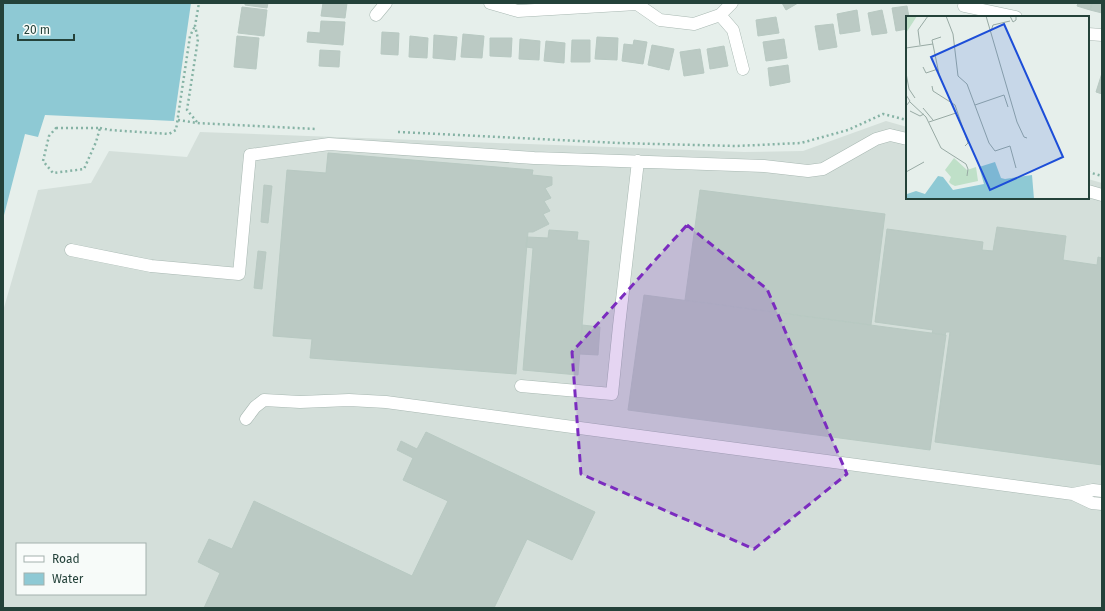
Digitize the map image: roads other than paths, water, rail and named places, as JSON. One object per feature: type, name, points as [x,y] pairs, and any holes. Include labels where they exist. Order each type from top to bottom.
[{"type":"street","points":[[376,15],[386,3]]},
{"type":"street","points":[[490,3],[518,11],[637,3],[660,20],[694,24],[720,15],[732,3]]},
{"type":"street","points":[[964,6],[999,9],[1014,16]]},
{"type":"street","points":[[720,15],[733,30],[742,69]]},
{"type":"street","points":[[1089,34],[1102,35]]},
{"type":"street","points":[[71,250],[151,266],[239,274],[250,155],[329,144],[534,158],[764,166],[808,171],[823,169],[861,147],[890,134],[906,139]]},
{"type":"street","points":[[521,386],[612,394],[638,161]]},
{"type":"street","points":[[1089,191],[1102,195]]},
{"type":"street","points":[[246,419],[255,407],[264,400],[300,402],[349,400],[386,402],[1073,494],[1092,503],[1102,504]]},
{"type":"street","points":[[1073,494],[1093,490],[1102,491]]},
{"type":"water","points":[[3,3],[191,3],[174,121],[45,115],[38,137],[25,134],[3,219]]}]
